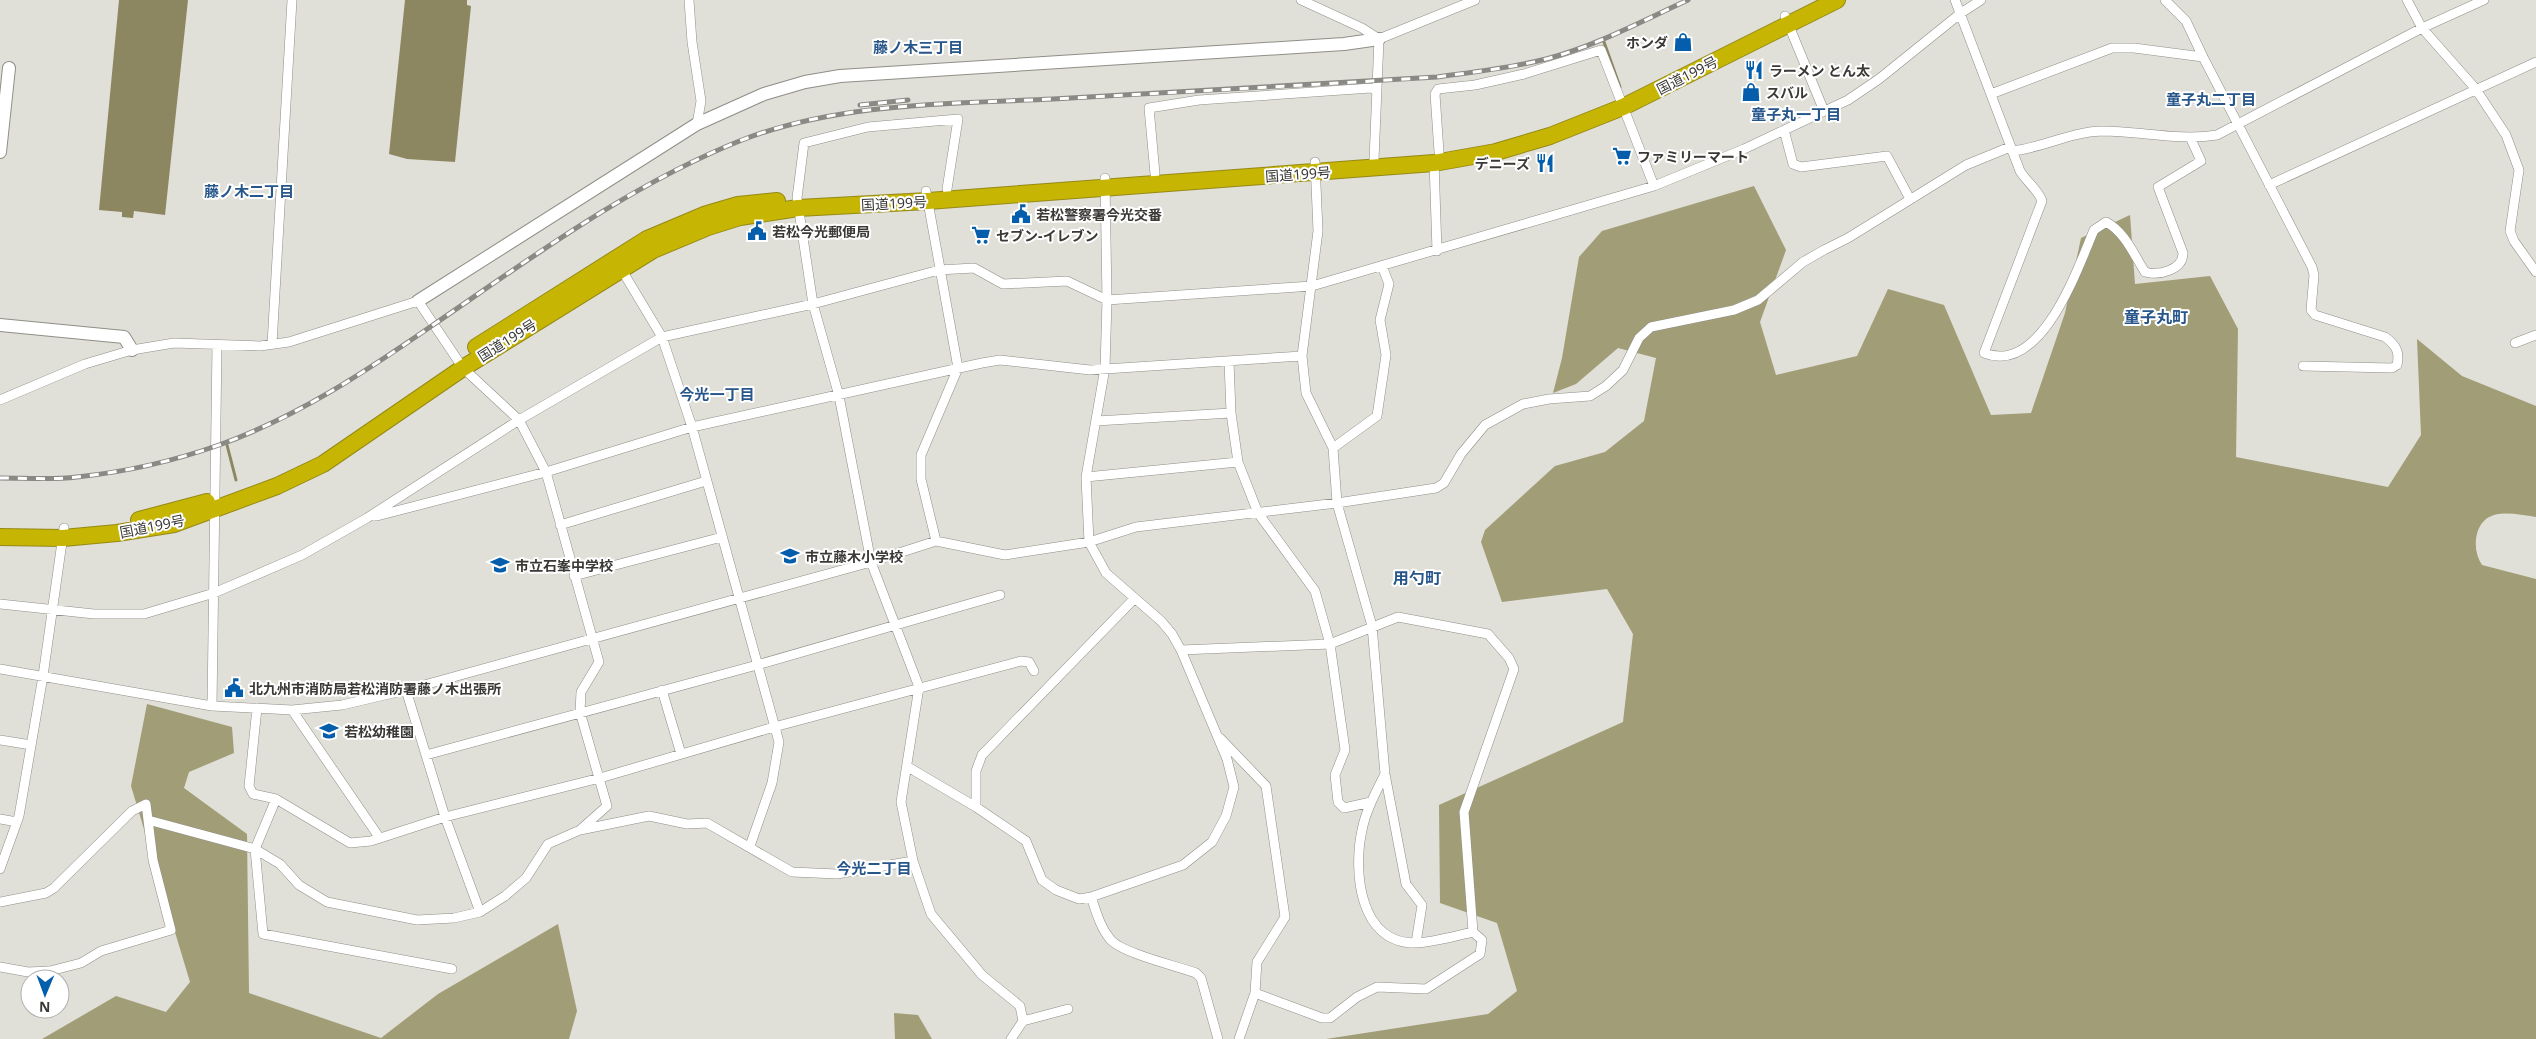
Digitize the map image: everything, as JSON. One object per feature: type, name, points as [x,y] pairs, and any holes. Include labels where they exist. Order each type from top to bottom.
[{"type":"highway","name":"国道199号","points":[[1786,20],[1816,0]]},
{"type":"highway","name":"国道199号","points":[[0,536],[64,533],[215,505],[273,478],[317,454],[618,263],[647,239],[704,215],[738,205],[927,196],[1316,168],[1436,156],[1538,130],[1621,103],[1786,20],[1836,0]]},
{"type":"highway","name":"国道199号","points":[[927,196],[947,189],[1106,183],[1155,174],[1316,168],[1374,160],[1436,156]]},
{"type":"highway","name":"国道199号","points":[[0,527],[64,533]]},
{"type":"street","points":[[272,344],[292,0]]},
{"type":"street","points":[[689,0],[692,42],[701,101],[697,124]]},
{"type":"street","points":[[1301,0],[1346,23],[1362,28],[1379,39]]},
{"type":"street","points":[[0,400],[85,364],[132,350],[174,343],[217,345],[272,344],[305,338],[418,301],[697,124],[764,94],[805,82],[840,76],[1344,44],[1379,39],[1475,0]]},
{"type":"street","points":[[1955,0],[2020,171],[2028,184],[2040,195],[2042,201],[1984,353],[1995,356],[2017,351],[2033,340],[2051,323],[2068,293],[2094,230],[2106,222],[2122,235],[2145,272],[2162,273],[2179,266],[2183,260],[2183,253],[2158,187],[2201,161],[2190,137]]},
{"type":"street","points":[[0,604],[94,614],[144,614],[214,593],[302,555],[367,518],[519,420],[662,337],[813,304],[939,270],[974,268],[1003,284],[1067,281],[1107,300],[1312,286],[1654,186],[1848,100],[1879,79],[1961,13],[1981,0]]},
{"type":"street","points":[[2165,0],[2182,14],[2202,57],[2312,267],[2314,275],[2311,310],[2315,315],[2385,337],[2393,343],[2399,354],[2397,365],[2392,368],[2303,366]]},
{"type":"street","points":[[2406,0],[2422,28],[2475,88],[2506,135],[2519,170],[2510,231],[2514,241],[2536,272]]},
{"type":"street","points":[[0,669],[212,706],[292,710],[342,705],[406,690],[739,599],[871,562],[936,541],[1004,555],[1090,542],[1136,527],[1336,504],[1441,486],[1477,433],[1485,425],[1523,404],[1550,399],[1590,396],[1606,386],[1623,370],[1639,338],[1650,327],[1734,310],[1758,300],[1803,262],[1848,238],[1966,165],[2011,149],[2027,150],[2072,134],[2102,132],[2200,138],[2217,136],[2422,28],[2484,0]]},
{"type":"street","points":[[1786,20],[1824,111]]},
{"type":"street","points":[[1374,160],[1379,39]]},
{"type":"street","points":[[1992,94],[2112,48],[2134,48],[2202,57]]},
{"type":"street","points":[[1437,251],[1435,94],[1438,89],[1475,85],[1524,74],[1601,50],[1654,186]]},
{"type":"street","points":[[2269,185],[2475,88],[2536,62]]},
{"type":"street","points":[[0,152],[9,68]]},
{"type":"street","points":[[1155,174],[1149,108],[1199,100],[1371,88],[1377,91]]},
{"type":"street","points":[[947,189],[958,119],[868,127],[804,142],[798,203],[813,304],[839,396],[871,562],[919,687],[908,767],[901,802],[913,861],[931,914],[982,975],[1020,1006],[1023,1021]]},
{"type":"street","points":[[1784,130],[1793,164],[1801,166],[1887,156],[1910,199]]},
{"type":"street","points":[[1316,168],[1318,231],[1302,356],[1306,393],[1333,448],[1336,504],[1372,626],[1386,774],[1406,884],[1422,905],[1416,943]]},
{"type":"street","points":[[908,767],[976,807],[1026,841],[1042,880],[1056,890],[1079,899],[1091,897],[1183,865],[1212,842],[1226,816],[1234,787],[1227,759],[1181,650],[1161,621],[1134,599],[1106,572],[1090,542],[1086,477],[1105,368],[1107,300],[1106,183]]},
{"type":"street","points":[[927,196],[958,368],[921,455],[921,479],[936,541]]},
{"type":"street","points":[[618,263],[662,337],[692,427],[779,742],[776,771],[750,846]]},
{"type":"street","points":[[1333,448],[1377,416],[1386,356],[1380,320],[1388,284],[1382,266]]},
{"type":"street","points":[[418,301],[460,364],[519,420],[546,472],[590,639],[599,662],[581,692],[580,712],[607,806],[580,830]]},
{"type":"street","points":[[0,325],[124,337],[132,350]]},
{"type":"street","points":[[2515,343],[2536,335]]},
{"type":"street","points":[[212,706],[217,345]]},
{"type":"street","points":[[367,518],[546,472],[692,427],[1000,360],[1090,370],[1302,356]]},
{"type":"street","points":[[1229,361],[1231,413],[1238,462],[1258,513],[1315,591],[1330,644],[1345,750],[1335,775],[1338,802],[1344,808],[1371,802]]},
{"type":"street","points":[[1096,421],[1231,413]]},
{"type":"street","points":[[1086,477],[1238,462]]},
{"type":"street","points":[[560,525],[706,481]]},
{"type":"street","points":[[0,869],[17,822],[43,676],[64,533]]},
{"type":"street","points":[[574,576],[722,537]]},
{"type":"street","points":[[426,755],[757,665],[1000,595]]},
{"type":"street","points":[[976,807],[976,771],[982,755],[1134,599]]},
{"type":"street","points":[[1181,650],[1330,644],[1398,617],[1479,630],[1488,634],[1509,658],[1514,669],[1464,812],[1473,932],[1482,940],[1480,954],[1426,989],[1377,987],[1357,997],[1330,1018],[1322,1018],[1255,993]]},
{"type":"street","points":[[257,708],[250,786],[253,794],[276,799],[350,843],[371,841],[445,817],[600,778],[774,727],[1021,661],[1029,662],[1034,671]]},
{"type":"street","points":[[406,690],[445,817],[480,912]]},
{"type":"street","points":[[662,690],[681,754]]},
{"type":"street","points":[[292,710],[379,837]]},
{"type":"street","points":[[1216,734],[1266,786],[1278,858],[1285,917],[1257,962],[1255,993],[1239,1039]]},
{"type":"street","points":[[0,740],[31,745]]},
{"type":"street","points":[[1386,774],[1371,802],[1362,828],[1358,859],[1365,904],[1372,922],[1387,934],[1398,939],[1416,943],[1473,932]]},
{"type":"street","points":[[276,799],[254,849],[263,934],[452,969]]},
{"type":"street","points":[[0,902],[46,893],[54,888],[132,811],[146,804],[152,860],[171,930],[132,940],[101,952],[81,964],[50,971],[28,972],[0,967]]},
{"type":"street","points":[[148,820],[254,849],[280,864],[299,885],[327,902],[417,920],[454,918],[480,912],[506,896],[526,878],[548,844],[580,830],[649,816],[687,824],[707,823],[750,846],[792,872],[837,874],[913,861]]},
{"type":"street","points":[[0,819],[17,822]]},
{"type":"street","points":[[1091,897],[1103,928],[1111,941],[1137,953],[1196,973],[1201,978],[1218,1039]]},
{"type":"street","points":[[1010,1039],[1023,1021],[1068,1009]]},
{"type":"shaded area","points":[[119,0],[188,0],[165,215],[134,211],[133,218],[122,217],[122,212],[99,210]]},
{"type":"shaded area","points":[[405,0],[467,0],[467,5],[471,6],[455,162],[407,159],[389,154]]},
{"type":"shaded area","points":[[1754,186],[1786,250],[1760,322],[1776,375],[1857,356],[1888,289],[1944,305],[1991,415],[2031,413],[2065,313],[2081,238],[2130,215],[2135,284],[2210,276],[2238,329],[2236,457],[2388,487],[2421,435],[2417,339],[2462,376],[2536,406],[2536,517],[2516,514],[2490,516],[2479,528],[2476,543],[2477,553],[2482,565],[2536,579],[2536,1039],[1326,1039],[1488,1014],[1517,991],[1497,923],[1440,903],[1439,805],[1623,722],[1633,634],[1607,589],[1502,602],[1481,542],[1485,530],[1555,466],[1605,452],[1644,421],[1656,358],[1618,348],[1576,384],[1553,393],[1562,358],[1579,257],[1602,231]]},
{"type":"shaded area","points":[[147,704],[232,727],[234,753],[189,772],[184,788],[247,834],[249,993],[381,1038],[438,994],[558,924],[577,1011],[569,1039],[42,1039],[116,996],[166,1012],[190,982],[131,786]]},
{"type":"shaded area","points":[[894,1013],[918,1015],[932,1039],[895,1039]]},
{"type":"waterway","points":[[1604,42],[1620,87]]},
{"type":"waterway","points":[[227,445],[236,480]]},
{"type":"railway","points":[[0,478],[77,477],[113,472],[185,456],[248,434],[303,407],[356,376],[621,200],[701,158],[742,140],[779,128],[817,118],[896,107],[1437,77],[1506,67],[1565,54],[1688,0]]},
{"type":"railway","points":[[860,105],[908,100]]},
{"type":"place","name":"ホンダ","points":[[1683,42]]},
{"type":"place","name":"ラーメン とん太","points":[[1754,70]]},
{"type":"place","name":"スバル","points":[[1751,92]]},
{"type":"place","name":"ファミリーマート","points":[[1622,156]]},
{"type":"place","name":"デニーズ","points":[[1545,163]]},
{"type":"place","name":"若松警察署今光交番","points":[[1021,214]]},
{"type":"place","name":"若松今光郵便局","points":[[757,231]]},
{"type":"place","name":"セブン-イレブン","points":[[981,235]]},
{"type":"place","name":"市立藤木小学校","points":[[790,556]]},
{"type":"place","name":"市立石峯中学校","points":[[500,565]]},
{"type":"place","name":"北九州市消防局若松消防署藤ノ木出張所","points":[[234,688]]},
{"type":"place","name":"若松幼稚園","points":[[329,731]]},
{"type":"district","name":"藤ノ木三丁目","points":[[918,47]]},
{"type":"district","name":"童子丸二丁目","points":[[2211,99]]},
{"type":"district","name":"童子丸一丁目","points":[[1796,114]]},
{"type":"district","name":"藤ノ木二丁目","points":[[249,191]]},
{"type":"district","name":"童子丸町","points":[[2156,317]]},
{"type":"district","name":"今光一丁目","points":[[717,394]]},
{"type":"district","name":"用勺町","points":[[1417,578]]},
{"type":"district","name":"今光二丁目","points":[[874,868]]}]
